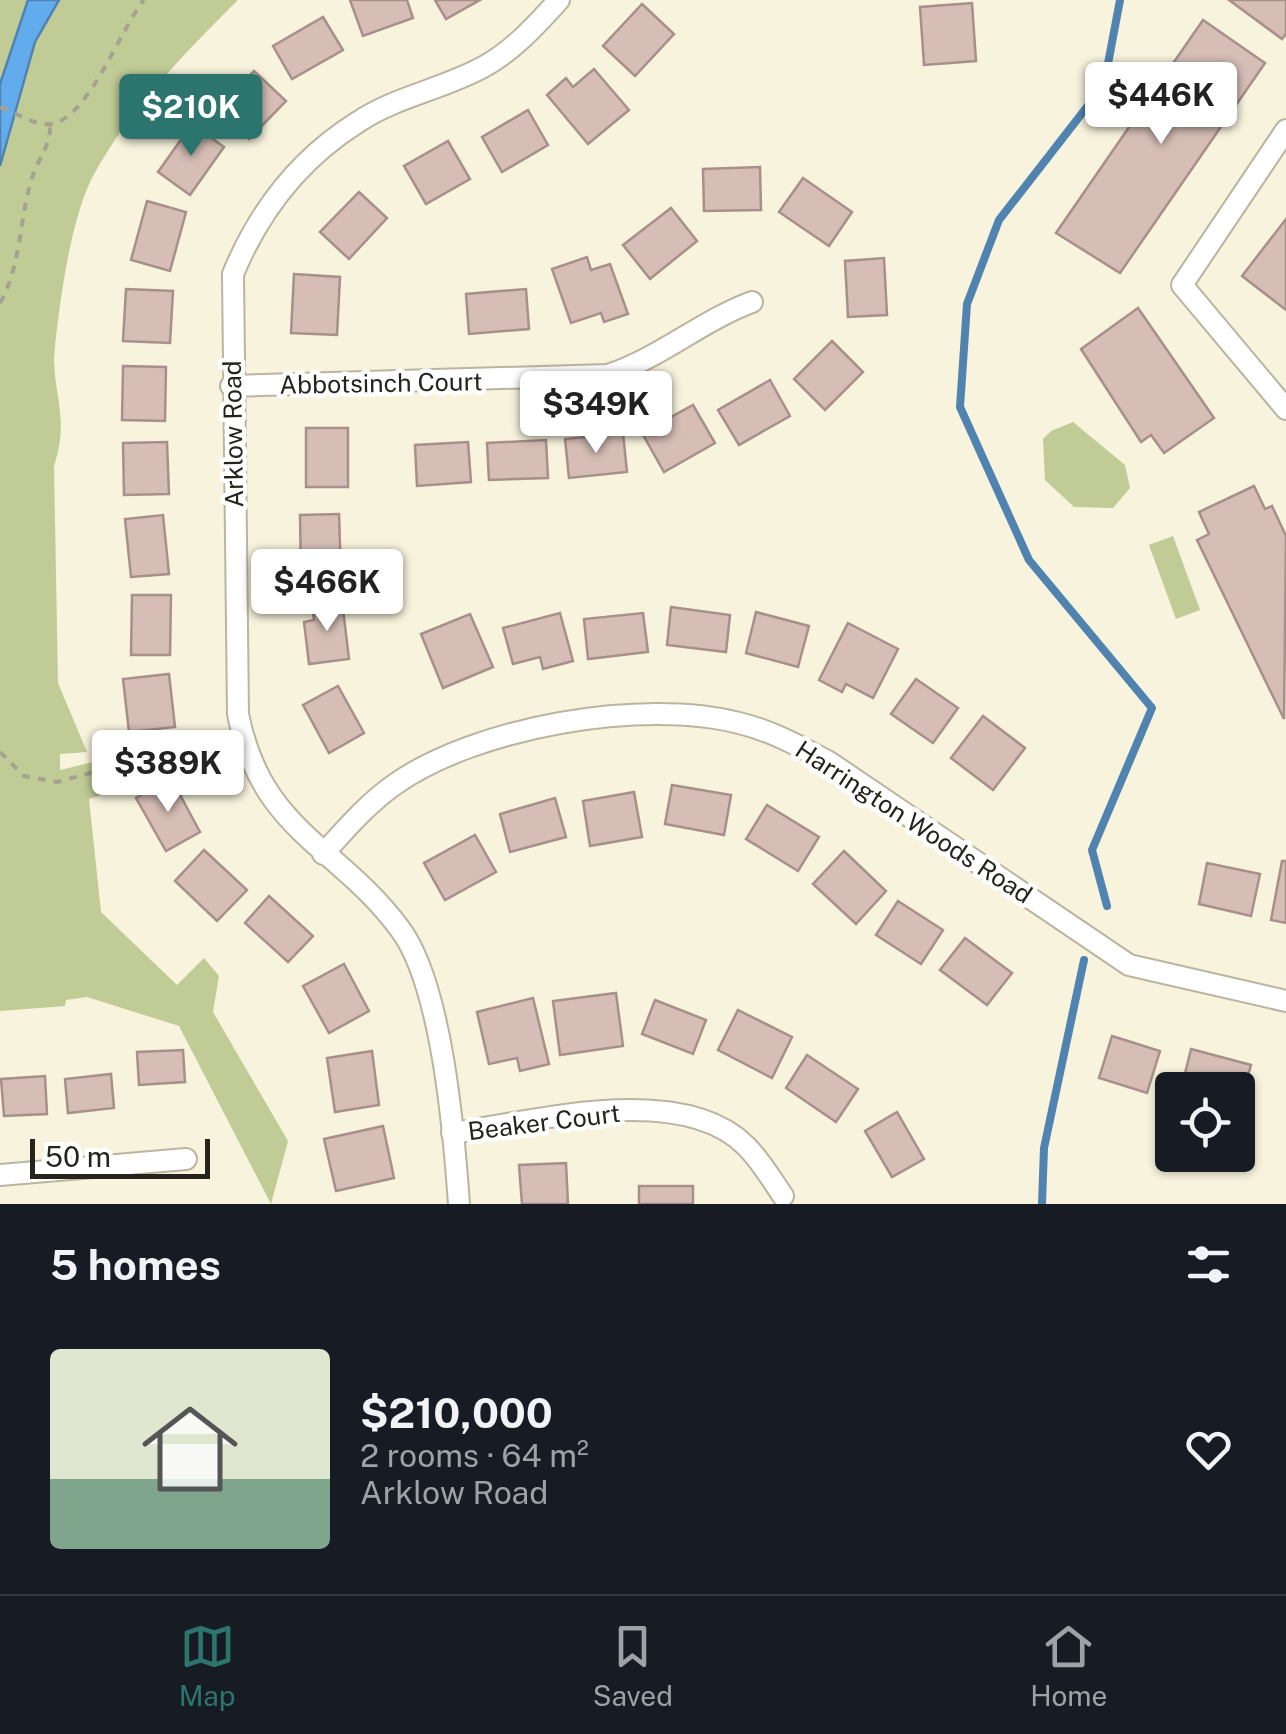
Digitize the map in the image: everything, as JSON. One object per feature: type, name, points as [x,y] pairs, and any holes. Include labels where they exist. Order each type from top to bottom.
[{"type":"street","name":"Arklow Road","points":[[458,1204],[452,1133],[432,1005],[415,953],[382,906],[323,854],[266,793],[244,742],[238,714],[233,274],[252,226],[274,197],[358,121],[492,62],[524,39],[559,0]]},
{"type":"street","points":[[1286,130],[1182,285],[1286,409]]},
{"type":"street","name":"Abbotsinch Court","points":[[232,386],[608,375],[654,357],[711,320],[752,302]]},
{"type":"street","name":"Harrington Woods Road","points":[[323,854],[395,784],[438,760],[506,735],[658,714],[735,722],[781,735],[829,762],[1129,965],[1286,1001]]},
{"type":"street","name":"Beaker Court","points":[[452,1133],[603,1112],[694,1116],[746,1146],[783,1196]]},
{"type":"street","points":[[0,1176],[186,1160]]},
{"type":"path","points":[[0,107],[50,124],[65,120],[82,102],[122,30],[144,0]]},
{"type":"path","points":[[0,303],[12,273],[32,178],[50,144],[50,124]]},
{"type":"path","points":[[0,752],[24,776],[57,782],[223,737]]},
{"type":"green space","points":[[0,0],[238,0],[178,62],[124,127],[85,193],[73,236],[54,362],[61,432],[54,466],[58,683],[87,752],[60,754],[60,770],[215,733],[222,760],[89,799],[101,912],[177,985],[204,958],[219,976],[213,1012],[288,1141],[271,1204],[179,1026],[87,997],[66,1000],[65,1006],[0,1011]]},
{"type":"green space","points":[[1073,422],[1125,465],[1130,488],[1113,508],[1074,507],[1045,480],[1043,439],[1051,431]]},
{"type":"green space","points":[[1173,536],[1200,610],[1176,619],[1149,545]]},
{"type":"water","points":[[28,0],[59,0],[35,42],[0,166],[0,84]]},
{"type":"building","points":[[350,0],[407,0],[413,18],[363,36]]},
{"type":"building","points":[[435,0],[480,0],[446,19]]},
{"type":"building","points":[[1229,0],[1286,0],[1286,34],[1282,39]]},
{"type":"building","points":[[972,3],[976,61],[924,65],[920,7]]},
{"type":"building","points":[[642,4],[674,34],[635,76],[603,46]]},
{"type":"building","points":[[323,17],[343,50],[292,79],[273,46]]},
{"type":"building","points":[[1203,20],[1265,63],[1120,273],[1056,233]]},
{"type":"building","points":[[594,69],[629,110],[588,144],[547,95],[566,78],[573,87]]},
{"type":"building","points":[[254,71],[286,101],[249,139],[217,109]]},
{"type":"building","points":[[528,110],[548,145],[502,172],[482,137]]},
{"type":"building","points":[[192,124],[224,147],[190,195],[158,172]]},
{"type":"building","points":[[448,141],[470,179],[426,204],[404,166]]},
{"type":"building","points":[[760,167],[761,210],[704,211],[703,169]]},
{"type":"building","points":[[803,178],[852,212],[829,246],[779,212]]},
{"type":"building","points":[[359,192],[387,218],[349,259],[320,232]]},
{"type":"building","points":[[147,201],[186,212],[170,271],[131,260]]},
{"type":"building","points":[[671,208],[697,241],[650,279],[623,245]]},
{"type":"building","points":[[1286,219],[1286,310],[1242,276]]},
{"type":"building","points":[[587,257],[591,270],[610,264],[628,314],[604,322],[601,313],[571,323],[552,269]]},
{"type":"building","points":[[884,258],[887,315],[848,317],[845,261]]},
{"type":"building","points":[[294,274],[340,277],[337,335],[291,333]]},
{"type":"building","points":[[126,289],[173,291],[170,343],[123,341]]},
{"type":"building","points":[[526,289],[529,329],[469,334],[466,294]]},
{"type":"building","points":[[1138,308],[1214,418],[1164,453],[1151,435],[1141,442],[1081,349]]},
{"type":"building","points":[[832,341],[863,372],[825,410],[794,379]]},
{"type":"building","points":[[123,366],[166,367],[165,421],[122,420]]},
{"type":"building","points":[[770,380],[790,416],[739,445],[718,410]]},
{"type":"building","points":[[693,405],[715,443],[664,472],[642,433]]},
{"type":"building","points":[[306,428],[348,428],[348,487],[306,487]]},
{"type":"building","points":[[623,433],[627,472],[569,478],[565,439]]},
{"type":"building","points":[[546,440],[548,478],[489,480],[487,443]]},
{"type":"building","points":[[167,442],[169,494],[124,495],[123,443]]},
{"type":"building","points":[[468,442],[471,482],[417,486],[415,445]]},
{"type":"building","points":[[1254,486],[1265,509],[1272,506],[1286,536],[1284,719],[1197,540],[1209,534],[1199,512]]},
{"type":"building","points":[[339,514],[341,574],[301,575],[300,515]]},
{"type":"building","points":[[163,515],[169,574],[131,577],[125,519]]},
{"type":"building","points":[[132,595],[171,595],[170,655],[131,655]]},
{"type":"building","points":[[342,601],[349,659],[309,664],[304,622],[314,620],[312,604]]},
{"type":"building","points":[[671,607],[730,615],[726,652],[667,645]]},
{"type":"building","points":[[756,612],[809,626],[798,667],[746,653]]},
{"type":"building","points":[[560,613],[573,661],[543,669],[540,657],[513,664],[503,628]]},
{"type":"building","points":[[643,613],[648,652],[588,659],[584,619]]},
{"type":"building","points":[[470,614],[493,667],[443,688],[421,634]]},
{"type":"building","points":[[848,623],[898,649],[873,698],[846,684],[842,692],[819,680]]},
{"type":"building","points":[[169,674],[175,727],[129,732],[123,679]]},
{"type":"building","points":[[916,679],[958,708],[933,743],[891,714]]},
{"type":"building","points":[[338,686],[364,733],[329,753],[303,705]]},
{"type":"building","points":[[983,716],[1025,748],[993,790],[951,758]]},
{"type":"building","points":[[171,778],[200,832],[166,851],[136,798]]},
{"type":"building","points":[[672,785],[731,795],[724,835],[665,824]]},
{"type":"building","points":[[634,792],[642,837],[590,846],[583,801]]},
{"type":"building","points":[[555,798],[566,837],[510,852],[500,814]]},
{"type":"building","points":[[767,805],[819,837],[798,871],[746,839]]},
{"type":"building","points":[[475,835],[496,872],[445,900],[424,863]]},
{"type":"building","points":[[204,850],[247,890],[217,921],[175,881]]},
{"type":"building","points":[[844,851],[886,891],[856,924],[813,884]]},
{"type":"building","points":[[1282,861],[1286,861],[1286,923],[1271,920]]},
{"type":"building","points":[[1207,863],[1260,874],[1251,916],[1199,904]]},
{"type":"building","points":[[269,896],[313,936],[288,962],[245,923]]},
{"type":"building","points":[[898,901],[943,930],[921,964],[876,935]]},
{"type":"building","points":[[965,938],[1012,973],[987,1005],[940,970]]},
{"type":"building","points":[[344,964],[369,1011],[329,1033],[303,986]]},
{"type":"building","points":[[616,993],[623,1046],[560,1055],[553,1001]]},
{"type":"building","points":[[533,998],[549,1064],[520,1071],[517,1058],[489,1064],[477,1012]]},
{"type":"building","points":[[655,1000],[706,1020],[693,1054],[642,1034]]},
{"type":"building","points":[[738,1010],[792,1037],[772,1078],[718,1050]]},
{"type":"building","points":[[1112,1036],[1160,1051],[1147,1093],[1099,1078]]},
{"type":"building","points":[[1191,1049],[1251,1065],[1249,1072],[1185,1072]]},
{"type":"building","points":[[183,1050],[185,1082],[139,1085],[137,1052]]},
{"type":"building","points":[[372,1051],[379,1105],[335,1112],[327,1058]]},
{"type":"building","points":[[807,1055],[858,1089],[836,1122],[786,1088]]},
{"type":"building","points":[[111,1074],[114,1108],[68,1113],[65,1079]]},
{"type":"building","points":[[45,1076],[47,1114],[4,1116],[1,1079]]},
{"type":"building","points":[[897,1112],[924,1159],[892,1177],[865,1131]]},
{"type":"building","points":[[383,1126],[394,1178],[336,1191],[324,1139]]},
{"type":"building","points":[[566,1163],[568,1204],[522,1204],[519,1165]]},
{"type":"building","points":[[639,1186],[693,1186],[693,1204],[639,1204]]},
{"type":"waterway","points":[[1107,906],[1092,850],[1152,708],[1029,560],[960,407],[967,304],[999,220],[1104,85],[1120,0]]},
{"type":"waterway","points":[[1042,1204],[1044,1148],[1084,960]]}]
